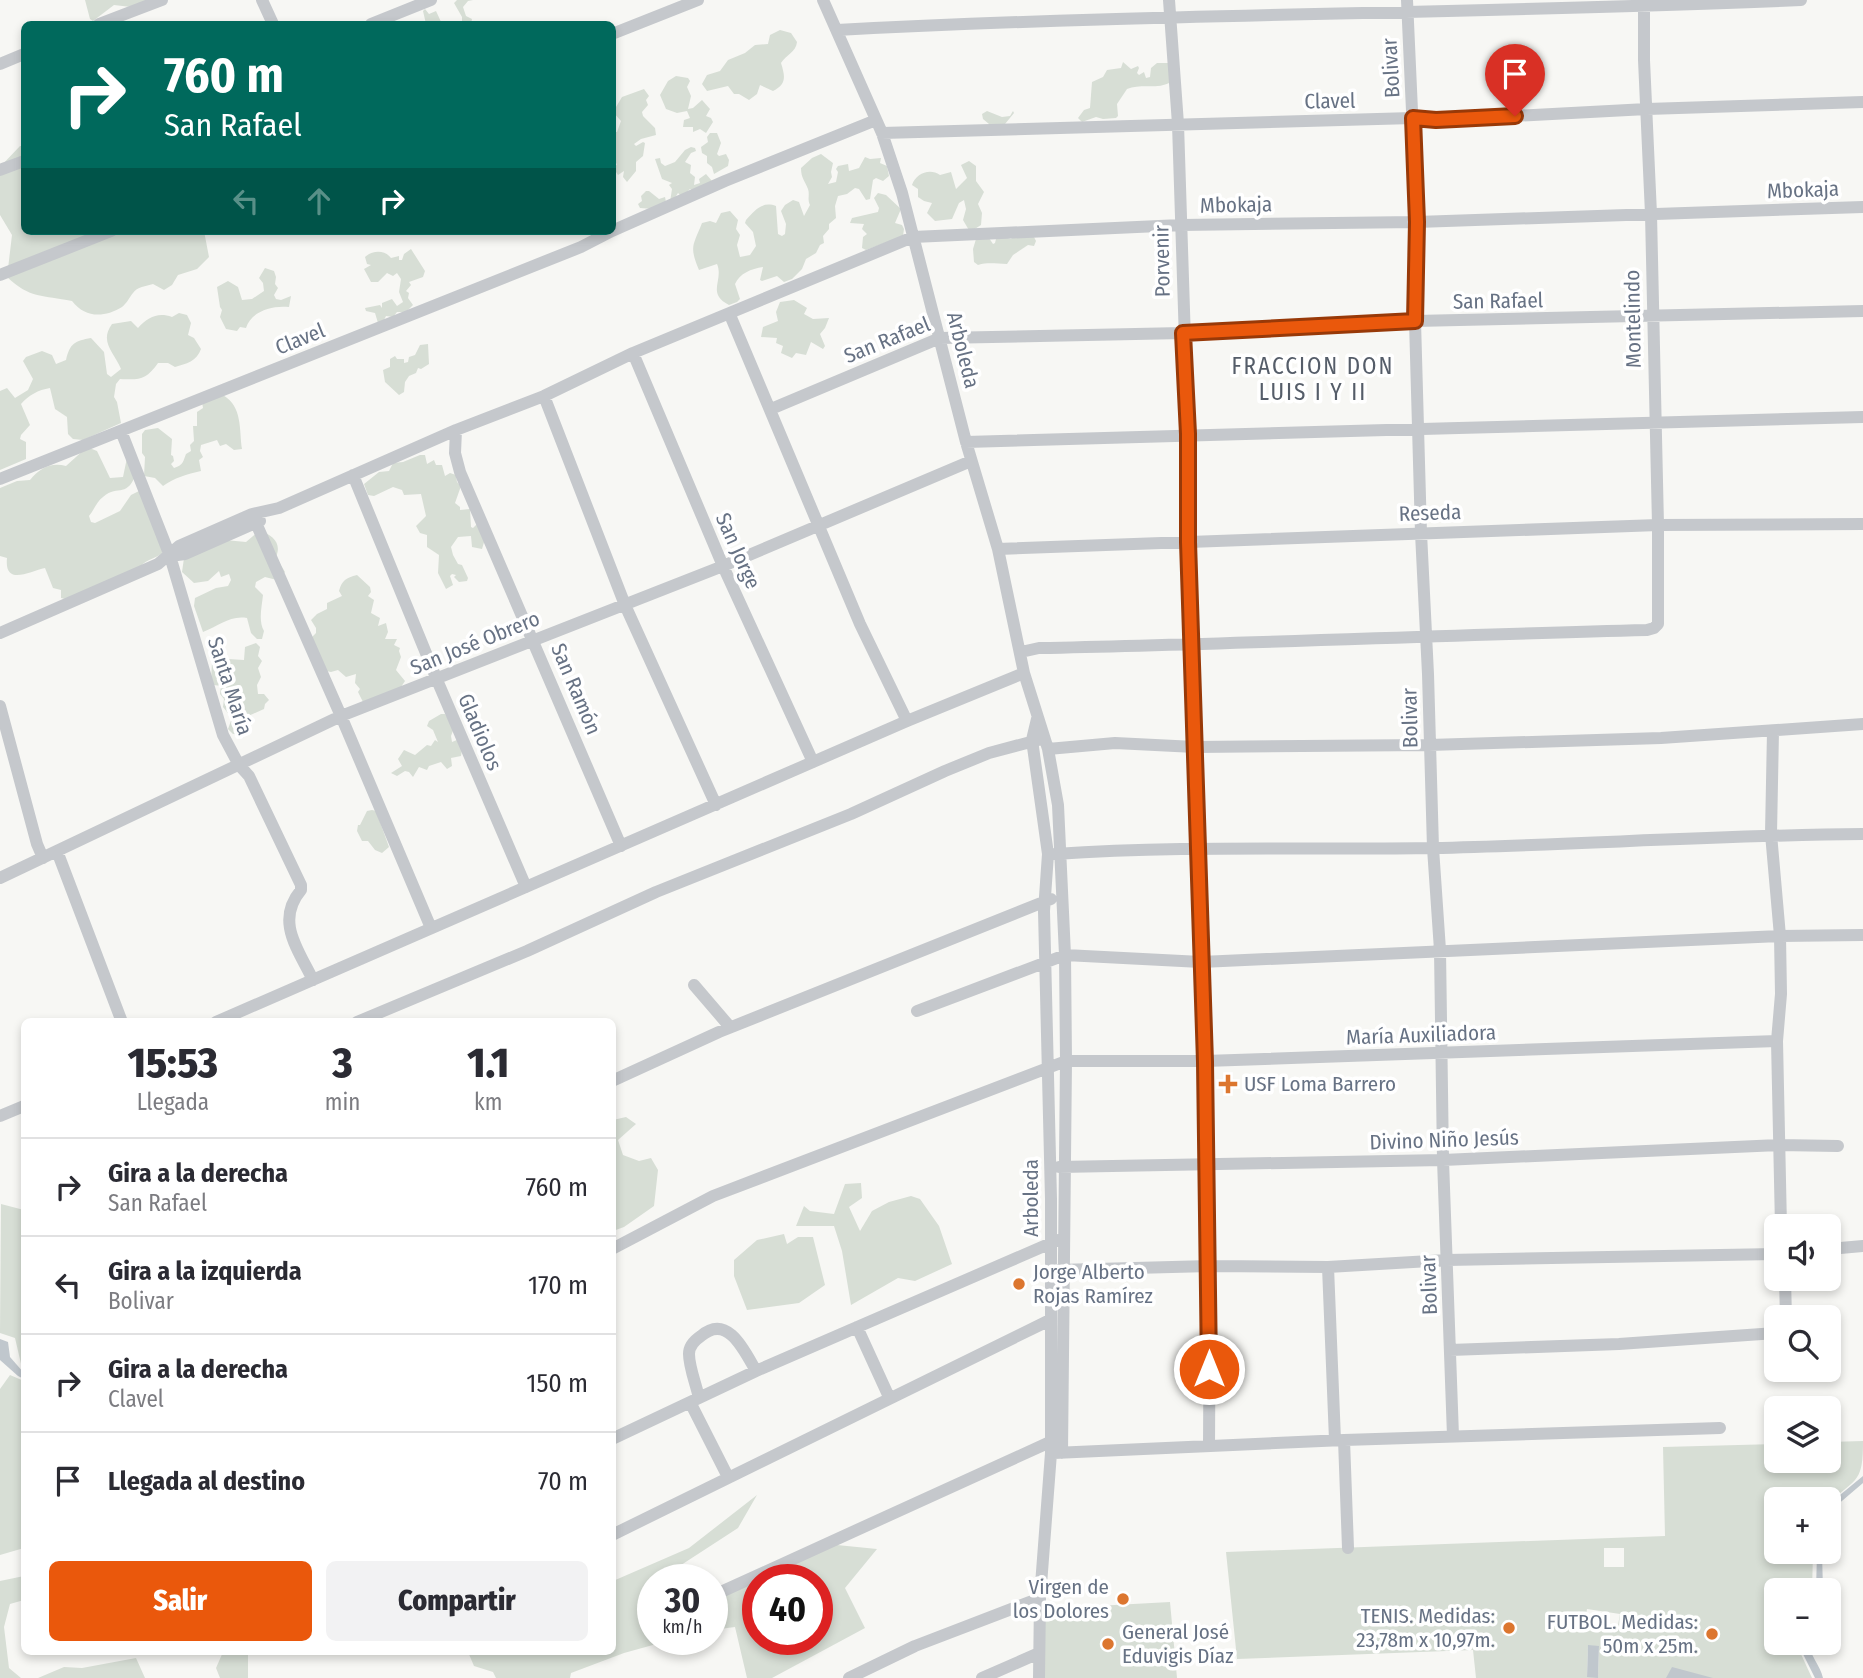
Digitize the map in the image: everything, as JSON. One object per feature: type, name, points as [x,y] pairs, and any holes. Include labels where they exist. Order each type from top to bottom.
[{"type":"street","points":[[107,21],[162,0]]},
{"type":"street","points":[[262,0],[272,21]]},
{"type":"street","points":[[378,21],[431,0]]},
{"type":"street","points":[[616,32],[698,0]]},
{"type":"street","name":"Arboleda","points":[[822,0],[879,127],[902,192],[971,461],[998,549],[1024,673],[1058,804],[1065,955],[1066,1167],[1064,1238],[1050,1320],[1054,1449]]},
{"type":"street","name":"Porvenir","points":[[1169,0],[1178,124],[1188,434],[1188,542],[1210,1266],[1209,1446]]},
{"type":"street","points":[[837,30],[1407,7],[1801,0]]},
{"type":"street","name":"Montelindo","points":[[1426,636],[1647,630],[1658,624],[1656,424],[1644,3]]},
{"type":"street","name":"Bolivar","points":[[1407,7],[1417,222],[1415,321],[1421,533],[1433,848],[1440,950],[1443,1160],[1453,1436]]},
{"type":"street","points":[[0,64],[21,55]]},
{"type":"street","name":"Clavel","points":[[616,229],[725,181],[879,127],[1413,118],[1436,120],[1647,109],[1863,102]]},
{"type":"street","points":[[0,170],[21,162]]},
{"type":"street","name":"Mbokaja","points":[[0,633],[158,565],[179,546],[254,519],[457,430],[544,396],[633,353],[913,237],[1181,225],[1417,222],[1863,207]]},
{"type":"street","points":[[0,275],[101,235]]},
{"type":"street","name":"Clavel","points":[[0,479],[581,247],[604,235]]},
{"type":"street","name":"San Rafael","points":[[771,409],[940,338],[1183,333],[1415,321],[1863,311]]},
{"type":"street","points":[[730,315],[860,624],[907,721]]},
{"type":"street","name":"San Jorge","points":[[633,353],[723,566],[813,762]]},
{"type":"street","points":[[544,396],[625,605],[716,805]]},
{"type":"street","points":[[966,442],[1863,417]]},
{"type":"street","name":"San Ramón","points":[[457,430],[455,453],[460,472],[621,846]]},
{"type":"street","name":"Santa María","points":[[121,431],[170,556],[223,736],[248,776],[301,885],[301,890],[292,901],[288,920],[291,934],[313,980]]},
{"type":"street","name":"San José Obrero","points":[[0,878],[341,716],[723,566],[971,461]]},
{"type":"street","name":"Gladiolos","points":[[353,475],[526,887]]},
{"type":"street","points":[[254,519],[431,928]]},
{"type":"street","name":"Reseda","points":[[998,549],[1658,525],[1863,524]]},
{"type":"street","points":[[1021,652],[1039,648],[1192,646],[1426,636]]},
{"type":"street","points":[[225,1018],[907,721],[1024,673]]},
{"type":"street","points":[[0,706],[43,858]]},
{"type":"street","points":[[367,1018],[527,951],[656,892],[851,814],[989,753],[1042,743],[1195,747],[1429,745],[1661,738],[1863,724]]},
{"type":"street","points":[[1773,731],[1771,834],[1780,936],[1781,994],[1777,1041],[1781,1214]]},
{"type":"street","name":"Arboleda","points":[[1039,1678],[1040,1598],[1054,1449],[1057,1270],[1051,1243],[1045,901],[1048,855],[1042,743]]},
{"type":"street","points":[[1048,855],[1198,849],[1433,848],[1771,834],[1863,834]]},
{"type":"street","points":[[57,851],[120,1018]]},
{"type":"street","points":[[616,1079],[730,1027],[1061,895]]},
{"type":"street","points":[[917,1012],[1065,955],[1201,962],[1863,934]]},
{"type":"street","points":[[694,985],[730,1027]]},
{"type":"street","name":"María Auxiliadora","points":[[616,1247],[713,1196],[1066,1061],[1205,1062],[1777,1041]]},
{"type":"street","points":[[0,1116],[21,1106]]},
{"type":"street","name":"Divino Niño Jesús","points":[[1051,1167],[1443,1160],[1779,1145],[1838,1146]]},
{"type":"street","points":[[616,1437],[756,1371],[1064,1238]]},
{"type":"street","points":[[1841,1248],[1863,1246]]},
{"type":"street","points":[[1057,1270],[1210,1266],[1328,1267],[1447,1260],[1764,1254]]},
{"type":"street","points":[[1328,1267],[1348,1548]]},
{"type":"street","points":[[616,1533],[1050,1320]]},
{"type":"street","points":[[857,1327],[889,1397]]},
{"type":"street","points":[[728,1477],[694,1400],[689,1352],[693,1343],[705,1332],[723,1329],[735,1336],[756,1371]]},
{"type":"street","points":[[1450,1350],[1619,1344],[1764,1334]]},
{"type":"street","points":[[728,1589],[1054,1449],[1720,1428]]},
{"type":"street","points":[[849,1678],[915,1646],[1040,1598]]},
{"type":"street","points":[[982,1678],[1040,1653]]},
{"type":"shaded area","points":[[85,0],[160,0],[131,7],[114,5],[93,21]]},
{"type":"shaded area","points":[[457,0],[473,0],[463,7],[466,16],[472,21],[462,21],[454,3]]},
{"type":"shaded area","points":[[425,9],[429,14],[436,11],[441,21],[425,21]]},
{"type":"shaded area","points":[[780,30],[791,33],[797,42],[781,63],[784,79],[781,86],[773,91],[760,85],[757,94],[749,100],[734,94],[728,86],[707,91],[702,84],[707,75],[720,71],[728,60],[745,53],[755,45],[768,44],[770,35]]},
{"type":"shaded area","points":[[1123,62],[1131,69],[1138,66],[1137,73],[1139,75],[1144,72],[1146,78],[1150,77],[1151,68],[1157,63],[1169,63],[1171,82],[1161,86],[1127,89],[1117,104],[1116,118],[1096,117],[1082,122],[1078,118],[1084,110],[1090,108],[1092,82],[1103,77],[1107,70],[1121,68]]},
{"type":"shaded area","points":[[676,76],[688,78],[690,81],[687,87],[691,96],[688,109],[702,100],[710,109],[706,116],[713,122],[706,133],[700,129],[693,132],[693,127],[683,127],[684,120],[690,118],[687,111],[677,113],[666,109],[660,95],[668,81]]},
{"type":"shaded area","points":[[644,89],[649,96],[646,100],[648,105],[642,112],[643,116],[655,128],[656,135],[634,144],[636,146],[645,143],[643,156],[636,162],[636,171],[627,182],[623,177],[624,171],[618,175],[616,172],[616,132],[621,121],[616,115],[616,107],[622,97]]},
{"type":"shaded area","points":[[987,111],[1002,117],[1010,116],[1013,111],[1014,113],[1005,124],[989,124],[982,114]]},
{"type":"shaded area","points":[[710,133],[717,133],[721,143],[717,154],[726,154],[729,160],[728,166],[714,174],[701,147],[708,142]]},
{"type":"shaded area","points":[[21,146],[21,235],[205,235],[209,257],[197,269],[178,275],[172,285],[164,290],[153,284],[142,287],[135,291],[122,307],[108,313],[89,313],[72,301],[30,293],[7,277],[12,235],[0,215],[0,167]]},
{"type":"shaded area","points":[[691,147],[696,151],[691,153],[685,162],[691,165],[690,173],[695,177],[694,185],[700,183],[699,179],[706,174],[712,181],[696,192],[690,189],[682,197],[678,193],[670,202],[672,189],[669,185],[672,183],[662,179],[655,159],[660,158],[665,166],[675,162]]},
{"type":"shaded area","points":[[821,154],[833,163],[832,177],[828,184],[836,182],[838,166],[848,164],[849,171],[859,168],[865,157],[881,158],[880,163],[887,166],[889,176],[883,181],[876,178],[873,180],[870,199],[866,200],[859,189],[855,188],[838,196],[836,218],[829,224],[829,229],[823,236],[824,243],[816,253],[806,259],[802,269],[792,279],[784,282],[777,276],[762,281],[763,267],[750,270],[735,284],[740,299],[729,305],[718,296],[717,264],[699,270],[694,256],[693,246],[702,223],[716,223],[721,213],[730,211],[738,220],[736,229],[740,235],[737,245],[740,257],[750,255],[756,246],[753,232],[745,223],[746,220],[763,206],[776,206],[778,234],[785,234],[786,224],[781,211],[793,200],[799,202],[804,216],[810,205],[809,191],[801,168]]},
{"type":"shaded area","points":[[969,161],[976,166],[976,181],[984,192],[978,204],[982,213],[981,225],[970,232],[963,220],[966,209],[964,200],[959,203],[952,219],[935,221],[927,213],[932,203],[918,197],[918,189],[912,185],[917,177],[924,173],[940,175],[951,172],[956,189],[967,178],[961,165]]},
{"type":"shaded area","points":[[646,191],[659,199],[665,197],[666,202],[653,209],[640,208],[638,204]]},
{"type":"shaded area","points":[[878,193],[886,195],[901,209],[895,223],[902,225],[903,236],[866,250],[862,248],[863,237],[867,234],[862,229],[864,224],[850,223],[852,218],[878,212],[874,198]]},
{"type":"shaded area","points":[[1017,232],[1033,235],[1036,241],[1034,246],[1028,245],[1013,255],[1007,264],[978,265],[974,262],[973,249],[976,239],[989,238],[993,244],[997,235],[1011,239]]},
{"type":"shaded area","points":[[411,249],[425,271],[423,277],[409,282],[411,285],[406,291],[413,305],[406,312],[397,312],[393,317],[386,316],[383,322],[378,323],[375,313],[366,311],[365,308],[380,305],[382,308],[382,303],[392,299],[397,306],[403,302],[399,292],[401,279],[397,273],[393,276],[387,273],[378,282],[371,282],[364,269],[371,265],[367,264],[365,257],[379,252],[386,253],[391,258],[399,256],[399,260],[402,260],[404,254]]},
{"type":"shaded area","points":[[265,268],[274,271],[278,288],[274,295],[276,299],[291,296],[289,307],[263,310],[253,317],[246,328],[240,327],[237,331],[226,329],[220,317],[222,310],[217,287],[228,281],[238,287],[242,300],[252,299],[264,291],[259,278]]},
{"type":"shaded area","points":[[794,300],[807,308],[804,314],[813,319],[829,318],[820,334],[825,346],[823,349],[811,342],[806,355],[796,353],[792,358],[781,353],[783,346],[776,343],[777,338],[761,337],[763,327],[778,321],[776,312],[780,302]]},
{"type":"shaded area","points":[[179,313],[187,315],[191,323],[188,335],[194,338],[201,349],[194,359],[175,367],[168,363],[158,363],[142,378],[120,379],[116,384],[114,397],[121,423],[83,440],[73,439],[68,434],[67,417],[55,409],[50,388],[34,393],[21,404],[30,425],[20,439],[26,442],[26,459],[0,470],[0,391],[7,388],[15,398],[28,390],[33,379],[23,361],[26,357],[42,351],[52,355],[56,364],[66,360],[74,344],[91,338],[104,352],[107,374],[111,377],[121,369],[107,342],[108,330],[112,324],[131,321],[138,328],[154,316],[172,317]]},
{"type":"shaded area","points":[[428,344],[429,364],[418,368],[416,373],[409,376],[404,392],[399,395],[385,382],[383,370],[390,367],[390,359],[395,356],[397,359],[404,359],[404,363],[408,362],[420,345]]},
{"type":"shaded area","points":[[223,395],[237,412],[242,449],[234,450],[226,444],[220,446],[217,440],[201,445],[201,471],[163,486],[155,478],[144,476],[142,434],[145,430],[158,428],[172,439],[171,455],[174,461],[171,464],[174,468],[177,467],[191,451],[190,445],[194,441],[193,426],[197,426],[197,412],[203,408],[202,402]]},
{"type":"shaded area","points":[[87,447],[97,451],[110,478],[123,477],[128,453],[138,469],[130,485],[109,493],[99,501],[89,516],[91,522],[95,523],[120,511],[131,495],[139,491],[165,550],[140,567],[65,599],[61,598],[61,590],[53,588],[45,568],[14,575],[7,567],[7,558],[0,556],[0,488],[17,481],[30,480],[46,467],[66,466]]},
{"type":"shaded area","points":[[425,455],[427,464],[434,460],[436,465],[442,465],[445,476],[450,473],[456,475],[461,486],[455,503],[460,510],[470,509],[471,527],[477,524],[485,539],[482,549],[472,547],[471,536],[458,537],[451,547],[468,578],[467,581],[459,582],[454,577],[456,575],[452,574],[450,576],[453,585],[446,589],[438,573],[439,555],[427,547],[427,535],[420,533],[416,526],[426,516],[421,494],[404,495],[402,490],[393,487],[374,496],[368,495],[364,484],[379,472],[389,471],[393,463]]},
{"type":"shaded area","points":[[260,530],[275,540],[278,548],[276,557],[285,572],[277,580],[265,577],[256,582],[255,587],[263,595],[262,639],[257,639],[251,633],[247,618],[241,617],[203,632],[194,606],[195,598],[216,588],[228,586],[231,580],[229,574],[221,577],[219,571],[208,581],[194,583],[182,572],[184,558],[225,540],[246,542]]},
{"type":"shaded area","points":[[357,575],[370,587],[368,596],[374,600],[371,613],[380,618],[378,626],[386,623],[388,632],[385,639],[397,639],[394,645],[400,648],[401,657],[396,670],[405,681],[401,687],[363,702],[358,692],[360,689],[355,683],[356,674],[346,677],[338,670],[322,670],[311,638],[316,633],[316,628],[311,620],[327,609],[327,603],[342,596],[339,591],[345,580]]},
{"type":"shaded area","points":[[256,643],[260,647],[258,656],[262,661],[258,668],[261,677],[257,685],[258,694],[264,694],[269,700],[264,709],[246,717],[245,734],[233,734],[228,729],[232,718],[223,707],[221,686],[214,685],[211,680],[212,663],[222,656],[244,660],[245,647]]},
{"type":"shaded area","points":[[445,714],[454,728],[452,742],[464,737],[461,756],[451,758],[452,766],[447,769],[441,762],[429,766],[427,770],[419,767],[413,777],[405,771],[397,776],[391,773],[402,766],[398,759],[404,750],[415,755],[427,745],[431,746],[435,740],[438,742],[433,730],[427,726],[429,721]]},
{"type":"shaded area","points":[[367,811],[376,811],[389,847],[382,853],[375,850],[368,841],[362,841],[357,831]]},
{"type":"shaded area","points":[[626,1117],[636,1124],[618,1140],[623,1155],[639,1161],[651,1158],[658,1170],[654,1206],[616,1230],[616,1119]]},
{"type":"shaded area","points":[[861,1183],[862,1198],[849,1207],[860,1231],[872,1211],[889,1202],[911,1196],[920,1199],[939,1226],[952,1264],[915,1281],[898,1278],[851,1305],[842,1251],[834,1226],[796,1226],[804,1206],[810,1211],[834,1214],[845,1184]]},
{"type":"shaded area","points":[[1,1204],[21,1209],[21,1364],[15,1338],[0,1333]]},
{"type":"shaded area","points":[[784,1234],[787,1244],[798,1237],[813,1237],[825,1285],[799,1303],[747,1310],[734,1276],[734,1260],[757,1240]]},
{"type":"shaded area","points":[[0,1339],[8,1342],[10,1357],[21,1370],[21,1378],[18,1376],[0,1360]]},
{"type":"shaded area","points":[[10,1375],[21,1380],[21,1549],[0,1555],[0,1389]]},
{"type":"shaded area","points":[[1863,1441],[1860,1472],[1853,1483],[1841,1492],[1841,1487],[1764,1487],[1764,1564],[1813,1564],[1812,1578],[1764,1578],[1764,1655],[1801,1655],[1812,1678],[1476,1678],[1473,1650],[1237,1659],[1226,1552],[1665,1536],[1663,1447],[1764,1444],[1764,1473],[1841,1473],[1841,1442]],"holes":[[[1604,1548],[1624,1548],[1624,1567],[1604,1567]],[[1587,1609],[1620,1614],[1618,1625],[1585,1621]],[[1588,1646],[1599,1646],[1598,1677],[1587,1677]]]},
{"type":"shaded area","points":[[1863,1476],[1863,1483],[1841,1502],[1841,1494]]},
{"type":"shaded area","points":[[757,1495],[738,1528],[683,1564],[652,1564],[689,1548]]},
{"type":"shaded area","points":[[817,1543],[877,1549],[845,1588],[865,1628],[833,1645],[833,1564],[772,1564]]},
{"type":"shaded area","points":[[1817,1564],[1822,1564],[1823,1578],[1816,1578]]},
{"type":"shaded area","points":[[637,1571],[637,1649],[571,1673],[570,1678],[496,1678],[493,1672],[474,1666],[469,1655],[616,1655],[616,1580]]},
{"type":"shaded area","points":[[21,1577],[21,1601],[10,1604],[4,1627],[9,1668],[21,1678],[0,1678],[0,1581]]},
{"type":"shaded area","points":[[742,1578],[742,1655],[815,1655],[772,1678],[747,1678],[735,1627],[728,1628],[728,1585]]},
{"type":"shaded area","name":"General José Eduvigis Díaz","points":[[1170,1602],[1177,1678],[1044,1678],[1041,1609]]},
{"type":"shaded area","points":[[1588,1645],[1599,1646],[1598,1678],[1587,1677]]},
{"type":"shaded area","points":[[222,1655],[248,1655],[248,1678],[220,1678],[216,1668]]},
{"type":"shaded area","points":[[1804,1655],[1812,1655],[1820,1669],[1823,1678],[1815,1678]]},
{"type":"shaded area","points":[[136,1658],[145,1678],[38,1678],[64,1667],[82,1668]]},
{"type":"shaded area","points":[[1672,1667],[1713,1678],[1666,1678]]},
{"type":"place","name":"USF Loma Barrero","points":[[1228,1084]]},
{"type":"place","name":"Jorge Alberto Rojas Ramírez","points":[[1019,1284]]},
{"type":"place","name":"Virgen de los Dolores","points":[[1123,1599]]},
{"type":"place","name":"TENIS. Medidas: 23,78m x 10,97m.","points":[[1509,1628]]},
{"type":"place","name":"FUTBOL. Medidas: 50m x 25m.","points":[[1712,1634]]},
{"type":"place","name":"General José Eduvigis Díaz","points":[[1108,1644]]},
{"type":"district","name":"FRACCION DON LUIS I Y II","points":[[1313,379]]},
{"type":"route","points":[[1209,1369],[1210,1266],[1205,1062],[1183,333],[1415,321],[1417,222],[1413,118],[1436,120],[1515,116]]}]
